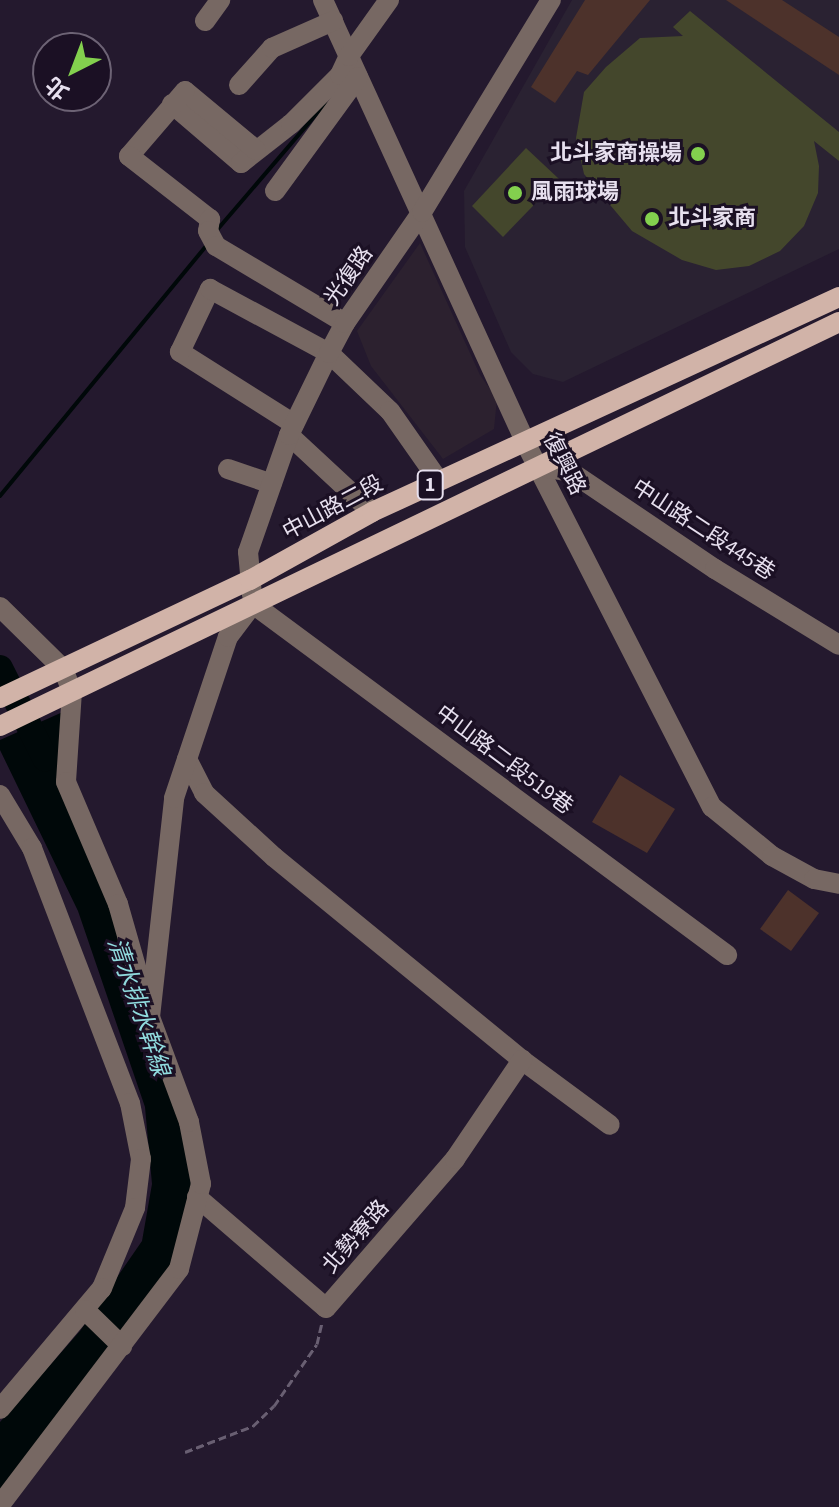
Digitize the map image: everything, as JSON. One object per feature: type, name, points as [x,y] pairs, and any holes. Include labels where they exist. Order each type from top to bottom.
[{"type":"main road","name":"中山路二段","points":[[0,698],[250,580],[372,512],[839,297]]},
{"type":"main road","name":"1","points":[[0,726],[839,322]]},
{"type":"street","points":[[205,21],[220,0]]},
{"type":"street","name":"復興路","points":[[323,0],[525,442],[712,807],[772,856],[814,879],[839,884]]},
{"type":"street","points":[[345,323],[216,246],[208,231],[210,219],[129,156],[172,104],[241,163],[291,124],[340,75],[349,56],[389,0]]},
{"type":"street","name":"光復路","points":[[253,604],[248,552],[291,430],[345,323],[422,212],[551,0]]},
{"type":"street","points":[[239,85],[272,48],[333,21]]},
{"type":"street","points":[[275,191],[358,77]]},
{"type":"street","points":[[372,512],[291,430],[180,352],[210,289],[329,353],[390,411],[439,481]]},
{"type":"street","name":"中山路二段445巷","points":[[537,466],[571,472],[715,569],[839,645]]},
{"type":"street","points":[[228,469],[272,484]]},
{"type":"street","points":[[150,1017],[174,798],[228,637],[253,604]]},
{"type":"street","name":"中山路二段519巷","points":[[253,604],[727,955]]},
{"type":"street","points":[[0,607],[63,669],[72,691],[66,782],[118,904],[150,1017],[189,1122],[201,1184],[179,1269],[0,1505]]},
{"type":"street","points":[[187,759],[204,793],[262,846],[522,1060],[610,1125]]},
{"type":"street","points":[[0,795],[32,848],[130,1103],[141,1159],[135,1208],[102,1288],[0,1409]]},
{"type":"street","name":"北勢寮路","points":[[197,1197],[326,1308],[455,1159],[522,1060]]},
{"type":"street","points":[[85,1310],[122,1346]]},
{"type":"path","points":[[185,1452],[253,1426],[274,1406],[317,1344],[326,1308]]},
{"type":"shaded area","name":"北斗家商","points":[[572,0],[839,0],[839,249],[563,382],[533,374],[511,352],[465,247],[464,191]]},
{"type":"shaded area","points":[[420,243],[480,375],[497,399],[494,429],[443,459],[371,366],[357,331]]},
{"type":"green space","name":"北斗家商操場","points":[[690,11],[839,132],[839,161],[814,141],[819,166],[818,193],[804,226],[780,251],[749,266],[716,270],[682,260],[632,231],[584,174],[576,138],[584,92],[606,67],[640,38],[683,36],[673,27]]},
{"type":"green space","name":"風雨球場","points":[[526,148],[559,179],[503,237],[472,206]]},
{"type":"water","points":[[65,711],[68,777],[197,1178],[187,1245],[0,1497],[0,1422],[80,1331],[142,1241],[152,1184],[145,1107],[78,911],[0,750],[0,740]]},
{"type":"building","points":[[585,0],[650,0],[588,75],[577,71],[555,103],[531,87]]},
{"type":"building","points":[[726,0],[782,0],[839,37],[839,75]]},
{"type":"building","points":[[620,775],[675,809],[647,853],[592,822]]},
{"type":"building","points":[[788,890],[819,913],[791,951],[760,929]]},
{"type":"waterway","points":[[217,230],[326,103]]},
{"type":"waterway","points":[[0,496],[208,244]]},
{"type":"waterway","name":"清水排水幹線","points":[[0,668],[45,758]]},
{"type":"place","name":"北斗家商操場","points":[[698,154]]},
{"type":"place","name":"風雨球場","points":[[515,193]]},
{"type":"place","name":"北斗家商","points":[[652,219]]}]
